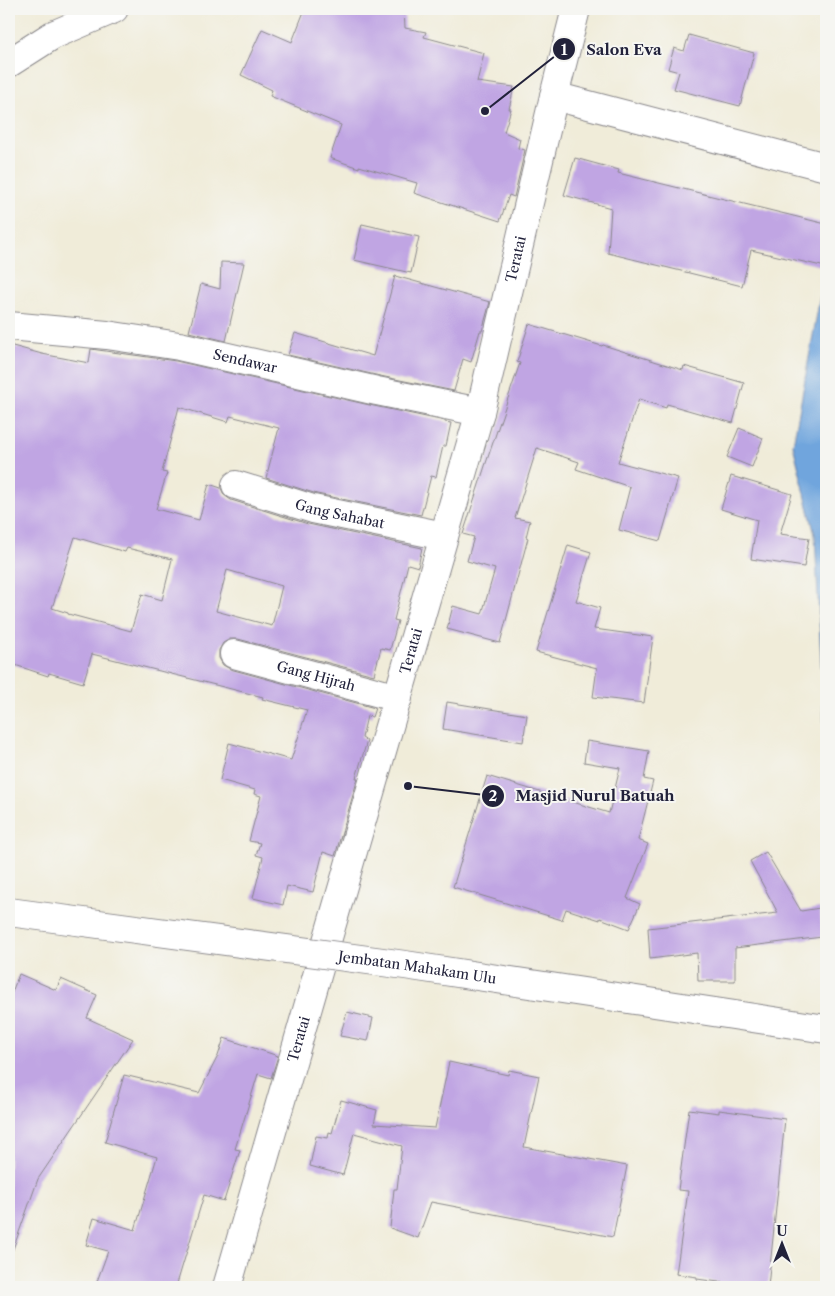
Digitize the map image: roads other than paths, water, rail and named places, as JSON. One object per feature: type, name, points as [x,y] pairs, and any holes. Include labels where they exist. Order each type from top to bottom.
[{"type":"main road","points":[[9,63],[53,35],[114,9]]},
{"type":"main road","name":"Teratai","points":[[227,1287],[480,412],[576,9]]},
{"type":"main road","points":[[554,96],[826,167]]},
{"type":"main road","name":"Sendawar","points":[[9,326],[107,335],[179,346],[377,391],[480,412]]},
{"type":"main road","name":"Gang Sahabat","points":[[236,485],[313,508],[444,536]]},
{"type":"main road","name":"Gang Hijrah","points":[[234,654],[398,698]]},
{"type":"main road","name":"Jembatan Mahakam Ulu","points":[[9,912],[405,965],[826,1030]]},
{"type":"water","points":[[820,297],[826,297],[826,765],[815,535],[793,445]]},
{"type":"place","name":"Salon Eva","points":[[485,111]]},
{"type":"place","name":"Masjid Nurul Batuah","points":[[408,786]]}]
